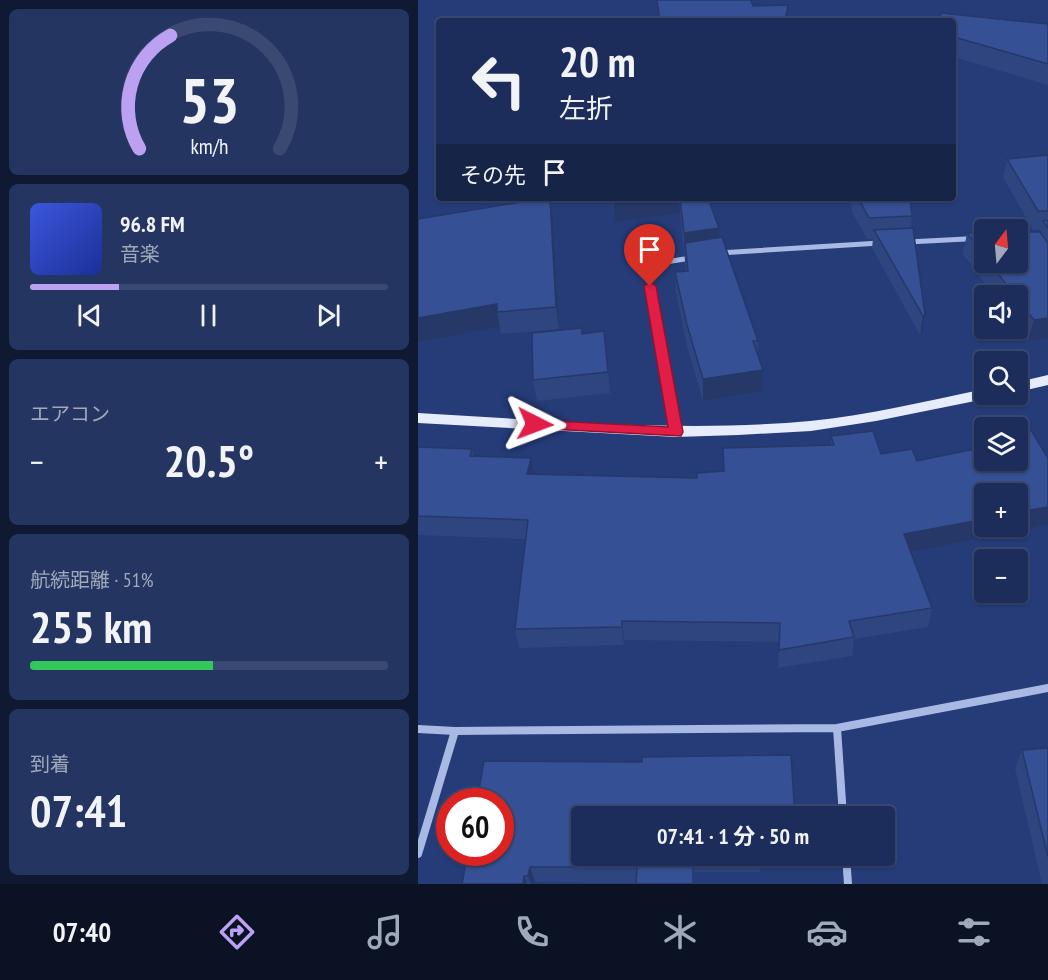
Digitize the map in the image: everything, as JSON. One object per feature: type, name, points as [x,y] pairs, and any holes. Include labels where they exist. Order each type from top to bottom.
[{"type":"main road","points":[[1028,385],[1048,380]]},
{"type":"main road","points":[[418,418],[676,432],[811,426],[876,416],[974,396]]},
{"type":"street","points":[[902,242],[974,238]]},
{"type":"street","points":[[714,254],[737,250],[890,242]]},
{"type":"street","points":[[676,432],[646,265],[703,256]]},
{"type":"street","points":[[418,729],[455,731],[837,728],[1048,688]]},
{"type":"street","points":[[837,728],[842,806]]},
{"type":"street","points":[[418,854],[455,731]]},
{"type":"street","points":[[847,866],[848,884]]},
{"type":"building","points":[[657,0],[751,0],[753,6],[788,5],[786,18],[660,18]]},
{"type":"building","points":[[941,13],[1048,24],[1048,64],[956,38],[956,18],[940,18]]},
{"type":"building","points":[[1048,155],[1048,211],[1038,211],[1007,159]]},
{"type":"building","points":[[527,201],[550,201],[556,307],[497,312],[497,304],[418,318],[418,219]]},
{"type":"building","points":[[680,201],[709,201],[719,228],[684,233]]},
{"type":"building","points":[[860,201],[910,201],[912,216],[869,218]]},
{"type":"building","points":[[913,228],[925,315],[923,316],[874,230]]},
{"type":"building","points":[[1028,232],[1040,232],[1048,243],[1048,318],[1034,320],[1028,312],[1028,285],[1007,285],[997,273],[1028,273]]},
{"type":"building","points":[[967,233],[974,233],[974,242]]},
{"type":"building","points":[[722,237],[758,341],[753,341],[763,370],[703,379],[687,325],[675,272],[688,271],[685,243]]},
{"type":"building","points":[[582,328],[582,334],[604,331],[608,372],[533,380],[532,333]]},
{"type":"building","points":[[1028,425],[1048,458],[1048,507],[1028,510],[1028,483],[974,483],[974,521],[904,534],[932,608],[849,621],[854,637],[779,650],[780,623],[622,621],[622,627],[515,629],[528,520],[418,516],[418,447],[472,449],[470,456],[531,458],[527,474],[697,478],[697,473],[724,471],[723,448],[834,445],[831,436],[873,431],[881,454],[912,449],[917,461],[974,449],[974,471],[1028,471]]},
{"type":"building","points":[[1048,748],[1048,857],[1022,750]]},
{"type":"building","points":[[791,755],[794,806],[571,806],[571,866],[693,866],[693,884],[636,884],[637,867],[530,867],[528,876],[524,876],[523,884],[462,884],[465,866],[514,866],[514,788],[479,788],[484,761],[642,762],[642,757]]},
{"type":"route","points":[[535,424],[676,432],[650,286]]}]
